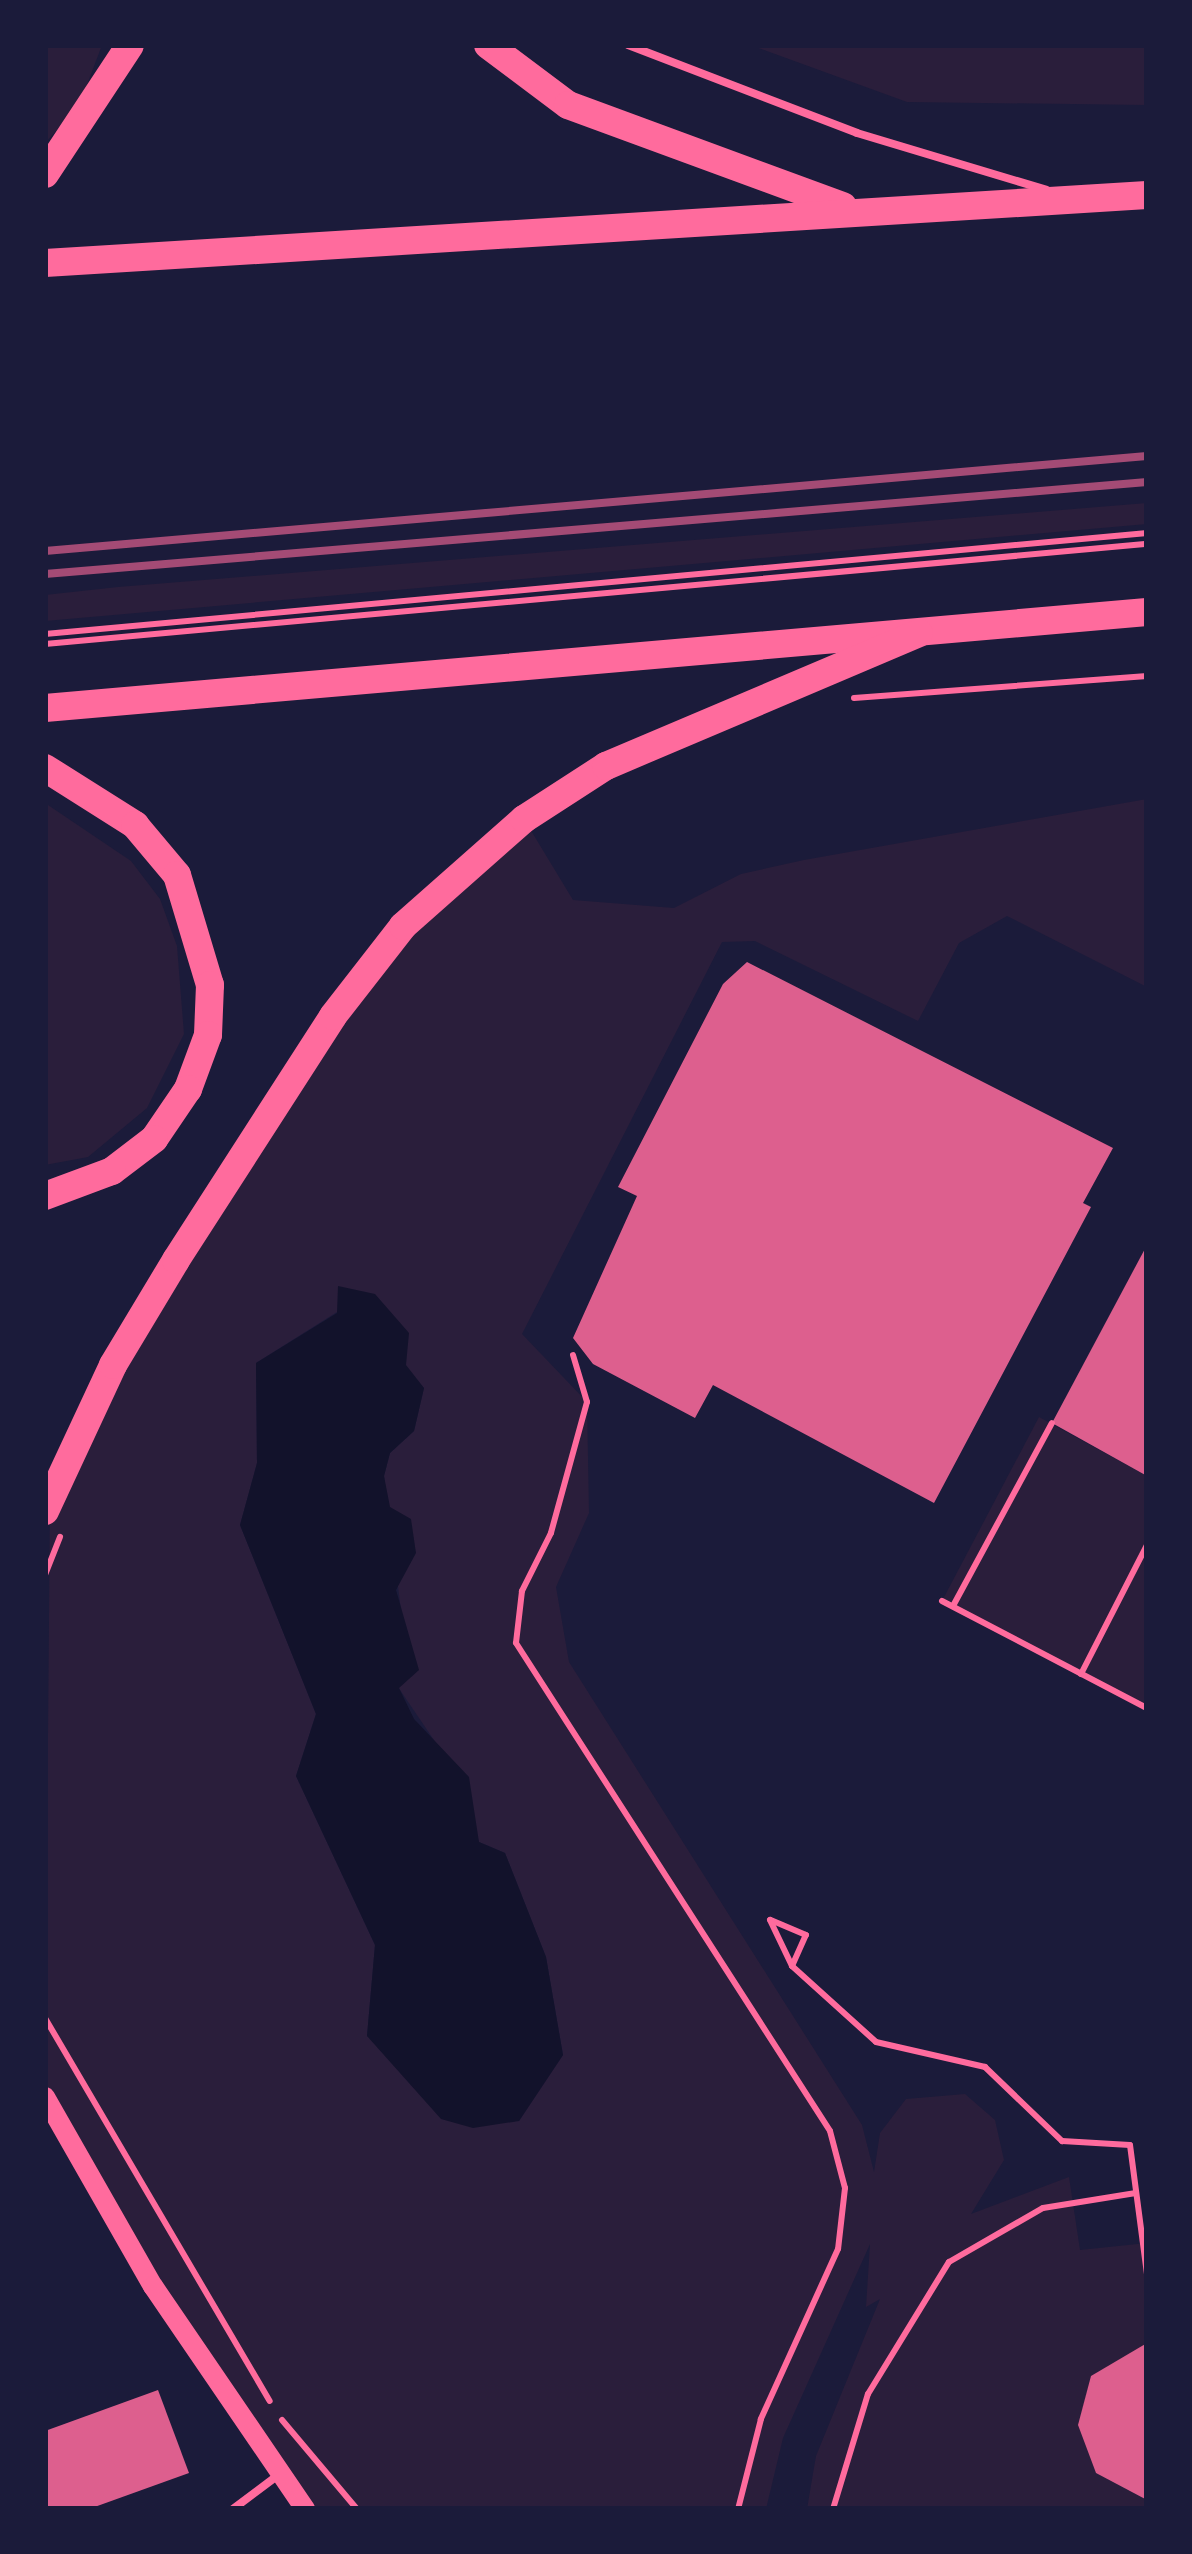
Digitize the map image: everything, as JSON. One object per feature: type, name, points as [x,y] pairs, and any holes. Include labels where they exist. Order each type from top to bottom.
[{"type":"highway","points":[[45,174],[130,45]]},
{"type":"highway","points":[[488,45],[568,104],[854,210]]},
{"type":"highway","points":[[45,263],[854,210],[1147,195]]},
{"type":"highway","points":[[45,708],[1147,612]]},
{"type":"highway","points":[[56,1515],[114,1365],[176,1260],[333,1016],[404,926],[524,819],[606,766],[919,632]]},
{"type":"highway","points":[[45,768],[135,825],[177,876],[210,986],[208,1036],[188,1089],[154,1139],[112,1171],[45,1196]]},
{"type":"main road","points":[[46,2100],[153,2286],[305,2509]]},
{"type":"lane","points":[[628,45],[857,134],[1080,199]]},
{"type":"lane","points":[[233,2509],[279,2474]]},
{"type":"path","points":[[45,634],[1147,533]]},
{"type":"path","points":[[45,644],[1147,544]]},
{"type":"path","points":[[842,699],[1147,676]]},
{"type":"path","points":[[574,1355],[587,1402],[552,1533],[522,1591],[516,1644],[830,2131],[845,2188],[838,2249],[760,2420],[738,2509]]},
{"type":"path","points":[[954,1606],[1052,1423]]},
{"type":"path","points":[[45,1574],[56,1515]]},
{"type":"path","points":[[1080,1674],[1147,1545]]},
{"type":"path","points":[[942,1600],[1147,1708]]},
{"type":"path","points":[[792,1966],[806,1935],[770,1920],[774,1938],[792,1966],[876,2042],[998,2076],[1062,2141],[1130,2145],[1147,2274]]},
{"type":"path","points":[[45,2018],[278,2415],[357,2509]]},
{"type":"path","points":[[833,2509],[868,2394],[949,2262],[1043,2208],[1136,2193]]},
{"type":"shaded area","points":[[45,45],[102,45],[79,106],[45,143]]},
{"type":"shaded area","points":[[750,45],[1147,45],[1147,105],[907,102]]},
{"type":"shaded area","points":[[1147,503],[1147,524],[45,621],[45,595],[118,587]]},
{"type":"shaded area","points":[[1147,799],[1147,987],[1007,916],[959,943],[918,1021],[755,941],[722,942],[522,1334],[587,1402],[589,1513],[556,1587],[569,1662],[862,2125],[874,2172],[880,2133],[906,2099],[965,2094],[995,2120],[1004,2160],[971,2214],[1069,2177],[1080,2250],[1147,2243],[1147,2343],[1092,2376],[1078,2425],[1096,2473],[1147,2500],[1147,2509],[807,2509],[816,2456],[880,2299],[866,2307],[870,2244],[783,2438],[766,2509],[305,2509],[45,2097],[50,1497],[333,1016],[524,819],[573,900],[674,908],[741,874]],"holes":[[[337,1312],[424,1388],[414,1431],[390,1453],[384,1476],[402,1618],[398,1687],[436,1743],[479,1842],[505,1853],[546,1957],[563,2055],[519,2121],[367,2036],[375,1945],[296,1776],[316,1714],[240,1525],[257,1463],[256,1363]]]},
{"type":"shaded area","points":[[45,803],[131,861],[160,899],[177,946],[184,1034],[147,1108],[88,1157],[45,1165]]},
{"type":"shaded area","points":[[338,1286],[375,1294],[409,1333],[406,1365],[424,1388],[414,1431],[390,1453],[384,1476],[390,1507],[411,1519],[416,1553],[396,1590],[419,1670],[399,1688],[414,1719],[469,1777],[479,1842],[505,1853],[546,1957],[563,2055],[519,2121],[473,2128],[441,2119],[367,2036],[375,1945],[296,1776],[316,1714],[240,1525],[257,1463],[256,1363],[337,1313]]},
{"type":"shaded area","points":[[1039,1417],[1147,1476],[1147,1708],[942,1601]]},
{"type":"building","points":[[747,962],[1113,1148],[1083,1203],[1091,1207],[934,1503],[713,1385],[695,1418],[593,1364],[573,1338],[637,1196],[618,1187],[723,984]]},
{"type":"building","points":[[1147,1245],[1147,1476],[1052,1423]]},
{"type":"building","points":[[1147,2343],[1147,2500],[1096,2473],[1078,2425],[1091,2376]]},
{"type":"building","points":[[158,2390],[189,2473],[89,2509],[45,2509],[45,2431]]},
{"type":"railway","points":[[45,551],[1147,456]]},
{"type":"railway","points":[[45,574],[1147,482]]}]
